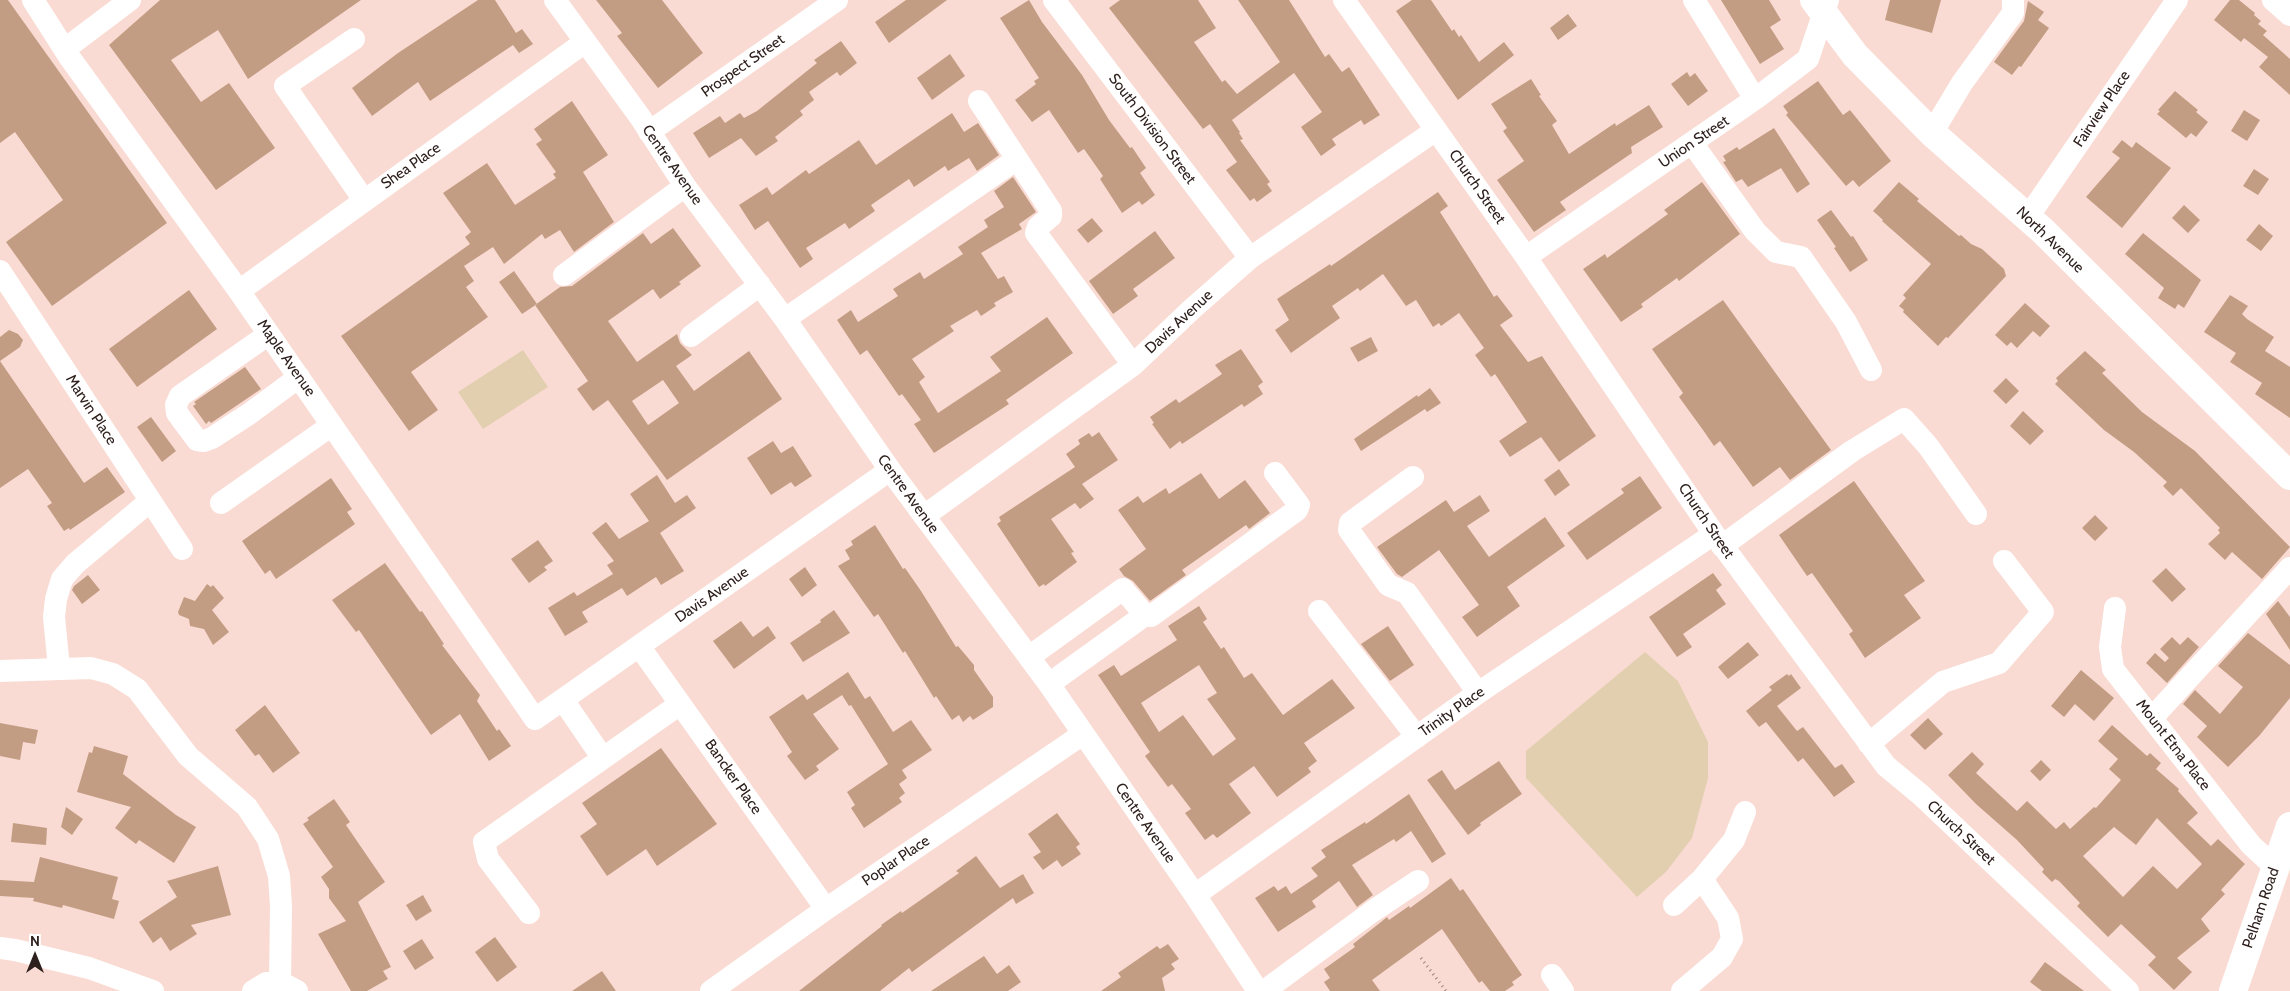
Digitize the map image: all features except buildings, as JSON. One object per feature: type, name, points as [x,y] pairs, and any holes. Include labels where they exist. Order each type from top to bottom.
[{"type":"main road","name":"North Avenue","points":[[1822,5],[1855,55],[1932,133],[2028,217],[2290,476]]},
{"type":"main road","name":"Pelham Road","points":[[2233,991],[2290,826]]},
{"type":"street","name":"Maple Avenue","points":[[33,0],[65,49],[239,291],[535,719]]},
{"type":"street","points":[[65,49],[130,0]]},
{"type":"street","name":"Centre Avenue","points":[[555,0],[686,186],[760,285],[890,470],[1049,684],[1195,895],[1255,989]]},
{"type":"street","name":"Prospect Street","points":[[649,132],[837,0]]},
{"type":"street","name":"South Division Street","points":[[1054,0],[1250,258]]},
{"type":"street","points":[[1694,0],[1755,99]]},
{"type":"street","points":[[1932,133],[1962,83],[2013,12],[2013,0]]},
{"type":"street","name":"Fairview Place","points":[[2028,217],[2177,0]]},
{"type":"street","points":[[2274,0],[2290,15]]},
{"type":"street","name":"Church Street","points":[[1352,3],[1436,130],[1526,257],[1718,540],[1886,766],[1921,795],[2128,991]]},
{"type":"street","name":"Union Street","points":[[1526,257],[1755,99],[1808,59],[1822,5]]},
{"type":"street","points":[[354,39],[285,86],[364,200]]},
{"type":"street","name":"Shea Place","points":[[239,291],[585,42]]},
{"type":"street","points":[[979,101],[1052,211],[1051,216],[1038,227],[1036,233],[1133,365]]},
{"type":"street","name":"Davis Avenue","points":[[924,516],[1133,365],[1192,308],[1250,258],[1436,130]]},
{"type":"street","points":[[1692,142],[1754,231],[1776,252],[1801,256],[1846,322],[1871,370]]},
{"type":"street","points":[[784,319],[1017,159]]},
{"type":"street","points":[[564,275],[686,186]]},
{"type":"street","name":"Marvin Place","points":[[0,271],[182,549]]},
{"type":"street","points":[[691,336],[760,285]]},
{"type":"street","points":[[268,334],[180,396],[176,405],[177,413],[197,440],[204,441],[212,438],[249,414],[298,376]]},
{"type":"street","name":"Trinity Place","points":[[1195,895],[1478,693],[1904,419],[1928,446],[1976,514]]},
{"type":"street","points":[[221,503],[332,425]]},
{"type":"street","name":"Davis Avenue","points":[[535,719],[890,470]]},
{"type":"street","points":[[1029,657],[1122,589],[1145,615],[1151,616],[1297,510],[1299,505],[1275,473]]},
{"type":"street","points":[[1413,477],[1350,523],[1349,530],[1388,585],[1406,593],[1478,693]]},
{"type":"street","points":[[59,668],[54,617],[56,599],[62,579],[75,564],[150,501]]},
{"type":"street","points":[[1869,744],[1944,682],[1999,662],[2043,612],[2004,561]]},
{"type":"street","points":[[2152,718],[2290,568]]},
{"type":"street","name":"Mount Etna Place","points":[[2115,608],[2110,646],[2113,669],[2251,845],[2275,867]]},
{"type":"street","points":[[1319,611],[1416,737]]},
{"type":"street","points":[[1049,684],[1145,615]]},
{"type":"street","name":"Bancker Place","points":[[639,646],[826,909]]},
{"type":"street","points":[[0,671],[91,668],[113,674],[137,689],[188,756],[247,807],[268,839],[279,876],[288,987],[266,983],[253,991]]},
{"type":"street","points":[[563,700],[602,757]]},
{"type":"street","points":[[529,914],[488,859],[484,842],[602,757],[680,704]]},
{"type":"street","name":"Poplar Place","points":[[711,991],[826,909],[1083,734]]},
{"type":"street","points":[[1674,905],[1702,879],[1734,840],[1746,812]]},
{"type":"street","points":[[1682,991],[1722,957],[1732,939],[1728,918],[1702,879]]},
{"type":"street","points":[[1255,989],[1418,882]]},
{"type":"street","points":[[0,948],[89,968],[153,991]]},
{"type":"path","points":[[1421,958],[1446,991]]},
{"type":"shaded area","points":[[523,350],[548,387],[483,429],[458,392]]},
{"type":"shaded area","points":[[1645,652],[1678,681],[1708,742],[1708,778],[1692,838],[1666,872],[1637,897],[1526,778],[1526,751]]}]
